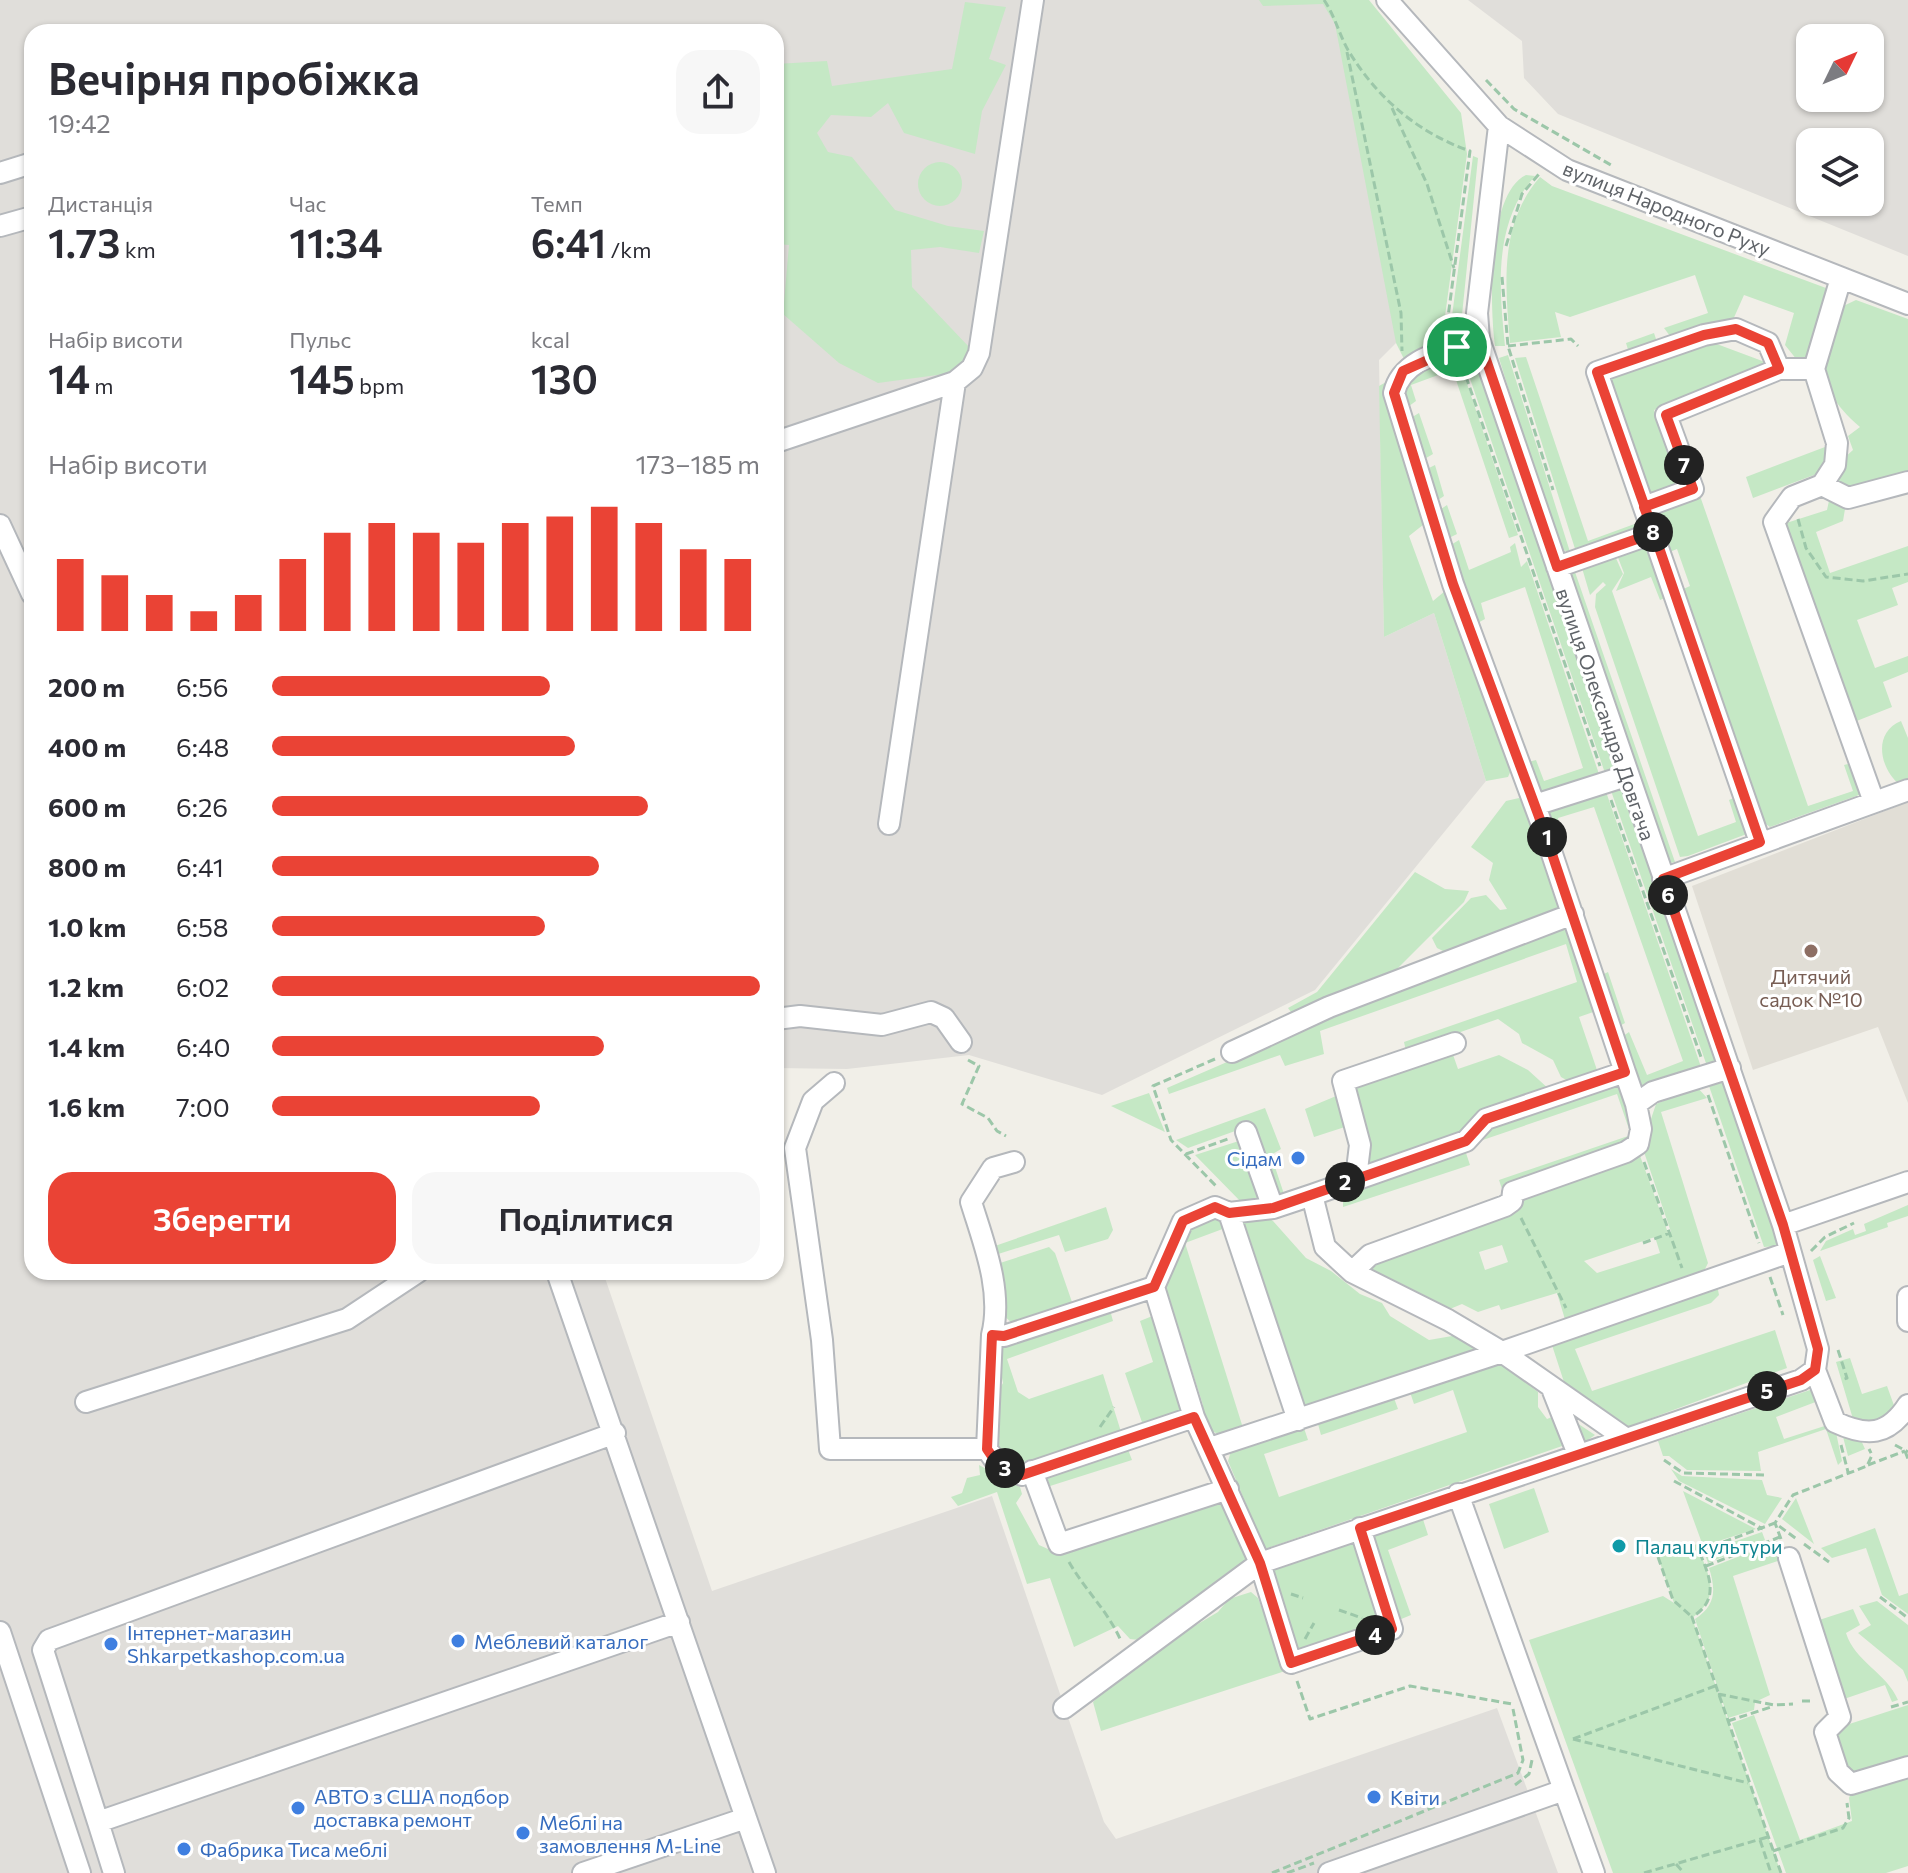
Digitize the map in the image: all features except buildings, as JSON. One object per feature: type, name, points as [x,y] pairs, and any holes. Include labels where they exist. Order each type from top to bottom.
[{"type":"street","points":[[784,439],[955,382],[972,368],[979,353],[1033,0]]},
{"type":"street","name":"вулиця Народного Руху","points":[[1387,0],[1499,126],[1567,170],[1908,304]]},
{"type":"street","name":"вулиця Олександра Довгача","points":[[1499,126],[1477,313],[1479,339],[1626,776],[1783,1225],[1799,1254],[1818,1349],[1815,1370],[1835,1422],[1863,1434]]},
{"type":"street","points":[[0,173],[24,166]]},
{"type":"street","points":[[0,226],[24,219]]},
{"type":"street","points":[[1841,278],[1814,369],[1837,443],[1835,465],[1822,485],[1792,497],[1774,522],[1874,802]]},
{"type":"street","points":[[1760,842],[1597,372],[1704,335],[1736,329],[1768,343],[1779,369]]},
{"type":"street","points":[[1352,1272],[1370,1255],[1512,1201],[1513,1192],[1626,1152],[1638,1144],[1641,1129],[1636,1104],[1573,914],[1453,584],[1394,393],[1403,371],[1479,339]]},
{"type":"street","points":[[1644,507],[1693,489],[1666,415],[1779,369],[1814,369]]},
{"type":"street","points":[[889,824],[955,382]]},
{"type":"street","points":[[1822,485],[1848,498],[1908,482]]},
{"type":"street","points":[[0,525],[24,577]]},
{"type":"street","points":[[1557,567],[1654,533]]},
{"type":"street","points":[[1535,805],[1626,776]]},
{"type":"street","points":[[1663,879],[1908,790]]},
{"type":"street","points":[[1232,1052],[1329,1007],[1573,914]]},
{"type":"street","points":[[784,1018],[800,1016],[882,1025],[931,1012],[944,1018],[961,1042]]},
{"type":"street","points":[[1356,1178],[1360,1145],[1343,1081],[1455,1043]]},
{"type":"street","points":[[1636,1104],[1653,1092],[1730,1068]]},
{"type":"street","points":[[1360,1528],[1392,1629],[1291,1663],[1260,1563],[1194,1417],[1154,1287],[1183,1221],[1215,1207],[1229,1213],[1273,1208],[1312,1195],[1466,1141],[1486,1119],[1625,1072]]},
{"type":"street","points":[[834,1083],[813,1101],[795,1148],[822,1340],[830,1449],[987,1449]]},
{"type":"street","points":[[1246,1132],[1273,1208]]},
{"type":"street","points":[[1014,1162],[993,1168],[971,1202],[989,1260],[996,1317],[992,1335],[987,1449],[998,1465],[1027,1473],[1194,1417]]},
{"type":"street","points":[[1783,1225],[1908,1182]]},
{"type":"street","points":[[1312,1195],[1325,1247],[1352,1272],[1448,1320],[1502,1352],[1553,1391],[1625,1438]]},
{"type":"street","points":[[1229,1213],[1298,1420]]},
{"type":"street","points":[[1210,1448],[1502,1352],[1689,1286],[1799,1254]]},
{"type":"street","points":[[86,1402],[347,1319],[406,1280]]},
{"type":"street","points":[[560,1280],[765,1873]]},
{"type":"street","points":[[992,1335],[1004,1336],[1154,1287]]},
{"type":"street","points":[[1908,1297],[1908,1321]]},
{"type":"street","points":[[1064,1708],[1260,1563],[1801,1380],[1815,1370]]},
{"type":"street","points":[[1553,1391],[1578,1454]]},
{"type":"street","points":[[1863,1434],[1890,1428],[1908,1405]]},
{"type":"street","points":[[114,1873],[43,1650],[49,1640],[615,1433]]},
{"type":"street","points":[[1027,1473],[1059,1544],[1228,1489]]},
{"type":"street","points":[[1458,1494],[1594,1873]]},
{"type":"street","points":[[1789,1558],[1840,1717],[1825,1732],[1838,1772],[1851,1784],[1908,1767]]},
{"type":"street","points":[[98,1822],[679,1622]]},
{"type":"street","points":[[0,1632],[80,1873]]},
{"type":"street","points":[[1329,1873],[1380,1865],[1564,1790]]},
{"type":"street","points":[[583,1873],[746,1818]]},
{"type":"path","points":[[1324,0],[1347,48],[1390,105],[1427,184],[1455,270]]},
{"type":"path","points":[[1347,48],[1401,313],[1403,371]]},
{"type":"path","points":[[1482,76],[1514,109],[1621,171]]},
{"type":"path","points":[[1390,105],[1439,140],[1470,151]]},
{"type":"path","points":[[1504,258],[1522,194],[1540,173]]},
{"type":"path","points":[[1501,271],[1508,346],[1557,504]]},
{"type":"path","points":[[1508,346],[1571,339],[1578,346]]},
{"type":"path","points":[[1792,497],[1806,548],[1826,577],[1863,581],[1908,574]]},
{"type":"path","points":[[961,1042],[967,1060],[979,1066],[962,1104],[988,1118],[997,1131],[1006,1136]]},
{"type":"path","points":[[1229,1213],[1224,1194],[1171,1140],[1153,1086],[1232,1052]]},
{"type":"path","points":[[1185,1154],[1246,1132]]},
{"type":"path","points":[[1638,1144],[1689,1286]]},
{"type":"path","points":[[1512,1201],[1575,1327]]},
{"type":"path","points":[[1799,1254],[1862,1219]]},
{"type":"path","points":[[1643,1243],[1670,1233]]},
{"type":"path","points":[[1837,1348],[1847,1378]]},
{"type":"path","points":[[1863,1434],[1872,1455],[1867,1466]]},
{"type":"path","points":[[1692,1617],[1710,1600],[1712,1588],[1699,1551],[1775,1523],[1793,1495],[1907,1452],[1908,1459]]},
{"type":"path","points":[[1664,1460],[1683,1473],[1765,1475]]},
{"type":"path","points":[[1674,1481],[1763,1529]]},
{"type":"path","points":[[1775,1523],[1789,1558]]},
{"type":"path","points":[[1706,1566],[1780,1537]]},
{"type":"path","points":[[1059,1544],[1082,1586],[1111,1616],[1128,1658]]},
{"type":"path","points":[[1658,1557],[1673,1600],[1692,1617],[1781,1873]]},
{"type":"path","points":[[1880,1597],[1908,1618]]},
{"type":"path","points":[[1291,1663],[1310,1719],[1410,1686],[1515,1704],[1521,1702]]},
{"type":"path","points":[[1715,1686],[1573,1739],[1749,1783]]},
{"type":"path","points":[[1718,1694],[1774,1705],[1793,1704]]},
{"type":"path","points":[[1891,1707],[1908,1702]]},
{"type":"path","points":[[1272,1873],[1518,1773],[1523,1760],[1512,1719],[1515,1704]]},
{"type":"path","points":[[1727,1721],[1774,1705]]},
{"type":"path","points":[[1502,1790],[1517,1784],[1529,1774],[1532,1749]]},
{"type":"path","points":[[1773,1851],[1843,1828],[1849,1818],[1846,1796],[1851,1784]]},
{"type":"path","points":[[1644,1873],[1768,1837]]},
{"type":"path","points":[[1760,1840],[1771,1873]]},
{"type":"path","points":[[1287,1873],[1359,1845]]},
{"type":"path","points":[[1675,1864],[1684,1873]]},
{"type":"shaded area","points":[[0,0],[1338,0],[1418,99],[1396,343],[1379,360],[1384,637],[1434,613],[1486,781],[1315,990],[1102,1095],[969,1055],[847,1069],[784,1068],[784,24],[24,24],[24,1280],[606,1280],[712,1591],[992,1496],[1104,1822],[1116,1839],[1497,1708],[1558,1873],[0,1873]]},
{"type":"shaded area","points":[[1468,0],[1908,0],[1908,256],[1809,216],[1884,216],[1884,128],[1796,128],[1796,211],[1558,114],[1524,78],[1522,41]]},
{"type":"shaded area","name":"Дитячий садок №10","points":[[1908,802],[1908,1103],[1878,1027],[1753,1070],[1692,886]]},
{"type":"green space","points":[[1259,0],[1369,0],[1461,113],[1467,154],[1445,316],[1452,343],[1405,361],[1396,343],[1335,24],[1323,4],[1263,6]]},
{"type":"green space","points":[[965,2],[1006,7],[989,59],[1006,65],[982,111],[975,154],[904,133],[888,103],[871,117],[831,115],[817,133],[828,152],[852,157],[895,210],[948,226],[984,231],[979,253],[940,247],[911,250],[912,287],[970,348],[967,371],[878,383],[839,363],[784,315],[789,245],[784,245],[784,64],[827,61],[832,86],[952,69]]},
{"type":"green space","points":[[1473,156],[1478,158],[1462,315],[1466,332],[1458,338],[1452,316]]},
{"type":"green space","points":[[940,162],[956,168],[962,184],[956,200],[940,206],[924,200],[918,184],[924,168]]},
{"type":"green space","points":[[1526,175],[1535,176],[1521,194],[1505,235],[1501,301],[1505,346],[1495,346],[1492,281],[1497,228],[1513,186]]},
{"type":"green space","points":[[1540,177],[1552,186],[1826,288],[1815,349],[1806,359],[1797,360],[1785,345],[1794,313],[1744,295],[1732,322],[1670,336],[1664,328],[1708,313],[1695,275],[1570,317],[1555,312],[1561,337],[1510,343],[1506,277],[1511,235],[1517,214]]},
{"type":"green space","points":[[1856,300],[1908,319],[1908,477],[1844,490],[1837,484],[1843,459],[1853,450],[1848,436],[1860,427],[1834,399],[1825,373],[1825,360],[1837,309]]},
{"type":"green space","points":[[1654,333],[1657,342],[1629,353],[1626,343]]},
{"type":"green space","points":[[1706,340],[1765,362],[1764,367],[1654,410],[1682,487],[1646,500],[1602,375]]},
{"type":"green space","points":[[1455,352],[1460,367],[1411,385],[1416,401],[1405,409],[1402,381]]},
{"type":"green space","points":[[1508,355],[1570,552],[1562,550],[1555,540],[1499,358]]},
{"type":"green space","points":[[1526,357],[1588,541],[1640,522],[1648,529],[1576,552],[1515,358]]},
{"type":"green space","points":[[1471,362],[1476,364],[1615,767],[1614,773],[1606,776],[1466,367]]},
{"type":"green space","points":[[1462,369],[1518,535],[1509,538],[1453,371]]},
{"type":"green space","points":[[1388,381],[1428,521],[1409,536],[1433,601],[1445,591],[1513,766],[1508,777],[1486,781],[1434,613],[1384,637],[1379,386]]},
{"type":"green space","points":[[1419,413],[1433,454],[1421,461],[1409,419]]},
{"type":"green space","points":[[1825,447],[1828,460],[1822,472],[1753,498],[1746,477]]},
{"type":"green space","points":[[1435,465],[1444,496],[1435,502],[1425,470]]},
{"type":"green space","points":[[1699,493],[1808,806],[1853,791],[1844,765],[1852,763],[1862,791],[1859,795],[1770,827],[1763,822],[1679,591],[1690,586],[1677,549],[1667,553],[1651,513]]},
{"type":"green space","points":[[1830,496],[1846,503],[1843,521],[1816,532],[1830,573],[1908,546],[1908,582],[1892,588],[1898,605],[1857,620],[1875,668],[1908,656],[1908,672],[1883,682],[1892,707],[1849,724],[1780,525],[1827,510]]},
{"type":"green space","points":[[1447,505],[1457,534],[1447,539],[1438,511]]},
{"type":"green space","points":[[1459,540],[1469,570],[1511,552],[1510,547],[1515,543],[1521,567],[1527,561],[1600,777],[1550,796],[1539,793],[1528,762],[1536,760],[1544,781],[1583,768],[1525,587],[1481,603],[1485,619],[1474,625],[1449,546]]},
{"type":"green space","points":[[1651,542],[1670,596],[1660,600],[1651,577],[1616,591],[1624,573],[1617,555]]},
{"type":"green space","points":[[1615,556],[1623,574],[1612,591],[1698,836],[1736,822],[1729,800],[1738,796],[1752,832],[1688,856],[1680,857],[1595,607],[1596,594],[1606,585],[1603,582],[1590,595],[1582,568]]},
{"type":"green space","points":[[1575,572],[1675,862],[1664,860],[1570,575]]},
{"type":"green space","points":[[1901,721],[1908,738],[1908,782],[1900,785],[1888,770],[1882,752],[1886,734]]},
{"type":"green space","points":[[1623,784],[1719,1058],[1716,1065],[1708,1069],[1609,785]]},
{"type":"green space","points":[[1604,786],[1700,1064],[1700,1072],[1639,1089],[1619,1039],[1629,1032],[1647,1075],[1683,1061],[1594,807],[1558,818],[1560,836],[1552,840],[1545,812]]},
{"type":"green space","points":[[1519,798],[1531,811],[1529,823],[1558,894],[1560,909],[1449,954],[1437,948],[1432,938],[1471,898],[1486,895],[1500,910],[1507,909],[1489,880],[1493,863],[1471,847],[1506,801]]},
{"type":"green space","points":[[1415,872],[1445,889],[1469,891],[1464,902],[1394,972],[1294,1016],[1288,1008],[1317,992]]},
{"type":"green space","points":[[1571,924],[1599,1010],[1579,1017],[1598,1073],[1570,1082],[1561,1077],[1553,1060],[1522,1043],[1519,1034],[1498,1019],[1406,1051],[1404,1042],[1577,982],[1566,944],[1320,1031],[1324,1054],[1285,1066],[1280,1055],[1169,1094],[1167,1088],[1310,1026],[1329,1012]]},
{"type":"green space","points":[[1608,972],[1625,1023],[1614,1029],[1598,977]]},
{"type":"green space","points":[[1451,1049],[1458,1069],[1499,1055],[1528,1070],[1550,1090],[1452,1141],[1363,1176],[1348,1083]]},
{"type":"green space","points":[[1623,1075],[1636,1143],[1503,1192],[1499,1180],[1631,1135],[1617,1094],[1474,1143],[1488,1120]]},
{"type":"green space","points":[[1722,1076],[1781,1238],[1777,1246],[1764,1247],[1708,1083]]},
{"type":"green space","points":[[1697,1087],[1707,1098],[1661,1112],[1708,1263],[1702,1275],[1567,1326],[1557,1293],[1501,1310],[1499,1305],[1478,1312],[1462,1304],[1445,1311],[1381,1281],[1365,1267],[1450,1238],[1454,1228],[1516,1209],[1536,1188],[1639,1153],[1668,1233],[1671,1232],[1642,1146],[1656,1104]],"holes":[[[1655,1237],[1660,1253],[1597,1273],[1584,1261]],[[1502,1245],[1508,1262],[1485,1270],[1479,1252]]]},
{"type":"green space","points":[[1149,1093],[1165,1132],[1111,1106]]},
{"type":"green space","points":[[1341,1094],[1351,1125],[1314,1137],[1305,1109]]},
{"type":"green space","points":[[1265,1108],[1281,1149],[1271,1155],[1284,1194],[1276,1196],[1249,1126],[1188,1148],[1176,1140]]},
{"type":"green space","points":[[1242,1140],[1261,1188],[1259,1200],[1243,1204],[1195,1155]]},
{"type":"green space","points":[[1465,1150],[1470,1165],[1343,1207],[1343,1195],[1357,1185]]},
{"type":"green space","points":[[1908,1205],[1908,1216],[1887,1223],[1888,1227],[1820,1251],[1826,1241],[1853,1229],[1855,1235],[1866,1231],[1864,1224]]},
{"type":"green space","points":[[1106,1207],[1113,1230],[1108,1239],[1065,1252],[1059,1235],[995,1255],[992,1247]]},
{"type":"green space","points":[[1262,1215],[1273,1221],[1306,1258],[1331,1271],[1360,1294],[1382,1303],[1390,1316],[1429,1340],[1458,1335],[1485,1351],[1303,1413],[1238,1229],[1246,1218]]},
{"type":"green space","points":[[1215,1216],[1226,1219],[1228,1227],[1185,1243],[1243,1428],[1223,1436],[1209,1430],[1200,1417],[1203,1405],[1164,1283],[1189,1225]]},
{"type":"green space","points":[[1049,1247],[1055,1253],[1072,1302],[1066,1310],[1012,1323],[1002,1314],[997,1264]]},
{"type":"green space","points":[[1820,1256],[1836,1298],[1826,1301],[1813,1260]]},
{"type":"green space","points":[[1717,1285],[1719,1295],[1711,1303],[1575,1349],[1592,1391],[1775,1330],[1787,1368],[1622,1429],[1564,1382],[1550,1339]]},
{"type":"green space","points":[[1110,1310],[1113,1321],[1007,1359],[1018,1392],[1029,1399],[1103,1374],[1122,1435],[1025,1467],[1003,1458],[995,1439],[992,1420],[1003,1383],[997,1353],[1004,1345]]},
{"type":"green space","points":[[1155,1315],[1189,1413],[1144,1428],[1125,1373],[1153,1362],[1140,1321]]},
{"type":"green space","points":[[1850,1358],[1862,1394],[1887,1386],[1896,1411],[1873,1425],[1853,1419],[1836,1362]]},
{"type":"green space","points":[[1496,1360],[1538,1392],[1538,1407],[1547,1419],[1562,1413],[1595,1435],[1576,1448],[1565,1445],[1265,1549],[1228,1461],[1231,1451],[1304,1428],[1308,1440],[1264,1454],[1279,1497],[1467,1432],[1453,1390],[1414,1404],[1410,1392]]},
{"type":"green space","points":[[1822,1386],[1826,1398],[1776,1417],[1784,1439],[1834,1423],[1842,1461],[1838,1465],[1826,1429],[1758,1452],[1761,1471],[1687,1470],[1669,1456],[1663,1456],[1658,1441]]},
{"type":"green space","points":[[1394,1398],[1398,1409],[1321,1435],[1318,1424]]},
{"type":"green space","points":[[1842,1433],[1860,1438],[1865,1449],[1848,1456]]},
{"type":"green space","points":[[1127,1447],[1132,1460],[1050,1486],[1046,1475]]},
{"type":"green space","points":[[979,1465],[1020,1487],[1022,1494],[1016,1503],[1039,1545],[1059,1554],[1224,1497],[1248,1554],[1247,1561],[1228,1572],[1140,1640],[1130,1639],[1118,1626],[1074,1647],[1050,1578],[1027,1584],[997,1492],[958,1506],[951,1497],[962,1493],[967,1478],[980,1475]]},
{"type":"green space","points":[[1671,1469],[1682,1476],[1762,1480],[1767,1495],[1782,1498],[1765,1524],[1679,1481]]},
{"type":"green space","points":[[1534,1488],[1549,1532],[1504,1549],[1489,1504]]},
{"type":"green space","points":[[1683,1491],[1756,1529],[1703,1546]]},
{"type":"green space","points":[[1796,1498],[1814,1544],[1782,1519]]},
{"type":"green space","points":[[1421,1513],[1428,1535],[1388,1550],[1411,1615],[1394,1622],[1370,1549],[1378,1529]]},
{"type":"green space","points":[[1360,1528],[1392,1629],[1291,1663],[1260,1563]]},
{"type":"green space","points":[[1875,1528],[1899,1596],[1908,1593],[1908,1614],[1882,1595],[1866,1548],[1832,1558],[1821,1548]]},
{"type":"green space","points":[[1762,1532],[1765,1540],[1708,1563],[1704,1552]]},
{"type":"green space","points":[[1779,1541],[1784,1559],[1733,1576],[1770,1695],[1755,1702],[1754,1710],[1728,1718],[1695,1619],[1711,1603],[1713,1583],[1709,1568]]},
{"type":"green space","points":[[1697,1544],[1708,1575],[1710,1592],[1708,1601],[1692,1618],[1781,1873],[1613,1873],[1529,1640],[1663,1596],[1674,1603],[1658,1557]]},
{"type":"green space","points":[[1251,1592],[1258,1598],[1285,1671],[1101,1731],[1093,1702],[1131,1664],[1218,1612],[1229,1599]]},
{"type":"green space","points":[[1877,1601],[1908,1625],[1908,1682],[1903,1670],[1858,1633],[1871,1625],[1859,1606]]},
{"type":"green space","points":[[1853,1609],[1860,1625],[1846,1633],[1850,1643],[1893,1690],[1898,1700],[1892,1702],[1885,1685],[1844,1699],[1816,1621]]},
{"type":"green space","points":[[1908,1705],[1908,1759],[1853,1777],[1838,1755],[1837,1728]]},
{"type":"green space","points":[[1754,1715],[1800,1840],[1852,1821],[1849,1798],[1853,1788],[1908,1770],[1908,1866],[1886,1873],[1786,1873],[1732,1723]]},
{"type":"place","name":"Дитячий садок №10","points":[[1811,951]]},
{"type":"place","name":"Сідам","points":[[1298,1158]]},
{"type":"place","name":"Палац культури","points":[[1619,1546]]},
{"type":"place","name":"Меблевий каталог","points":[[458,1641]]},
{"type":"place","name":"Інтернет-магазин Shkarpetkashop.com.ua","points":[[111,1644]]},
{"type":"place","name":"Квіти","points":[[1374,1797]]},
{"type":"place","name":"АВТО з США подбор доставка ремонт","points":[[298,1808]]},
{"type":"place","name":"Меблі на замовлення M-Line","points":[[523,1833]]},
{"type":"place","name":"Фабрика Тиса меблі","points":[[184,1849]]},
{"type":"route","points":[[1457,347],[1410,365],[1398,377],[1394,393],[1453,584],[1545,833],[1625,1072],[1486,1119],[1466,1141],[1273,1208],[1229,1213],[1215,1207],[1183,1221],[1154,1287],[1004,1336],[992,1335],[987,1449],[998,1465],[1022,1475],[1194,1417],[1260,1563],[1291,1663],[1392,1629],[1360,1528],[1801,1380],[1815,1370],[1818,1349],[1783,1225],[1663,879],[1760,842],[1654,533],[1644,507],[1693,489],[1666,415],[1779,369],[1768,343],[1736,329],[1704,335],[1597,372],[1644,507],[1654,533],[1557,567],[1479,339],[1457,347]]}]
